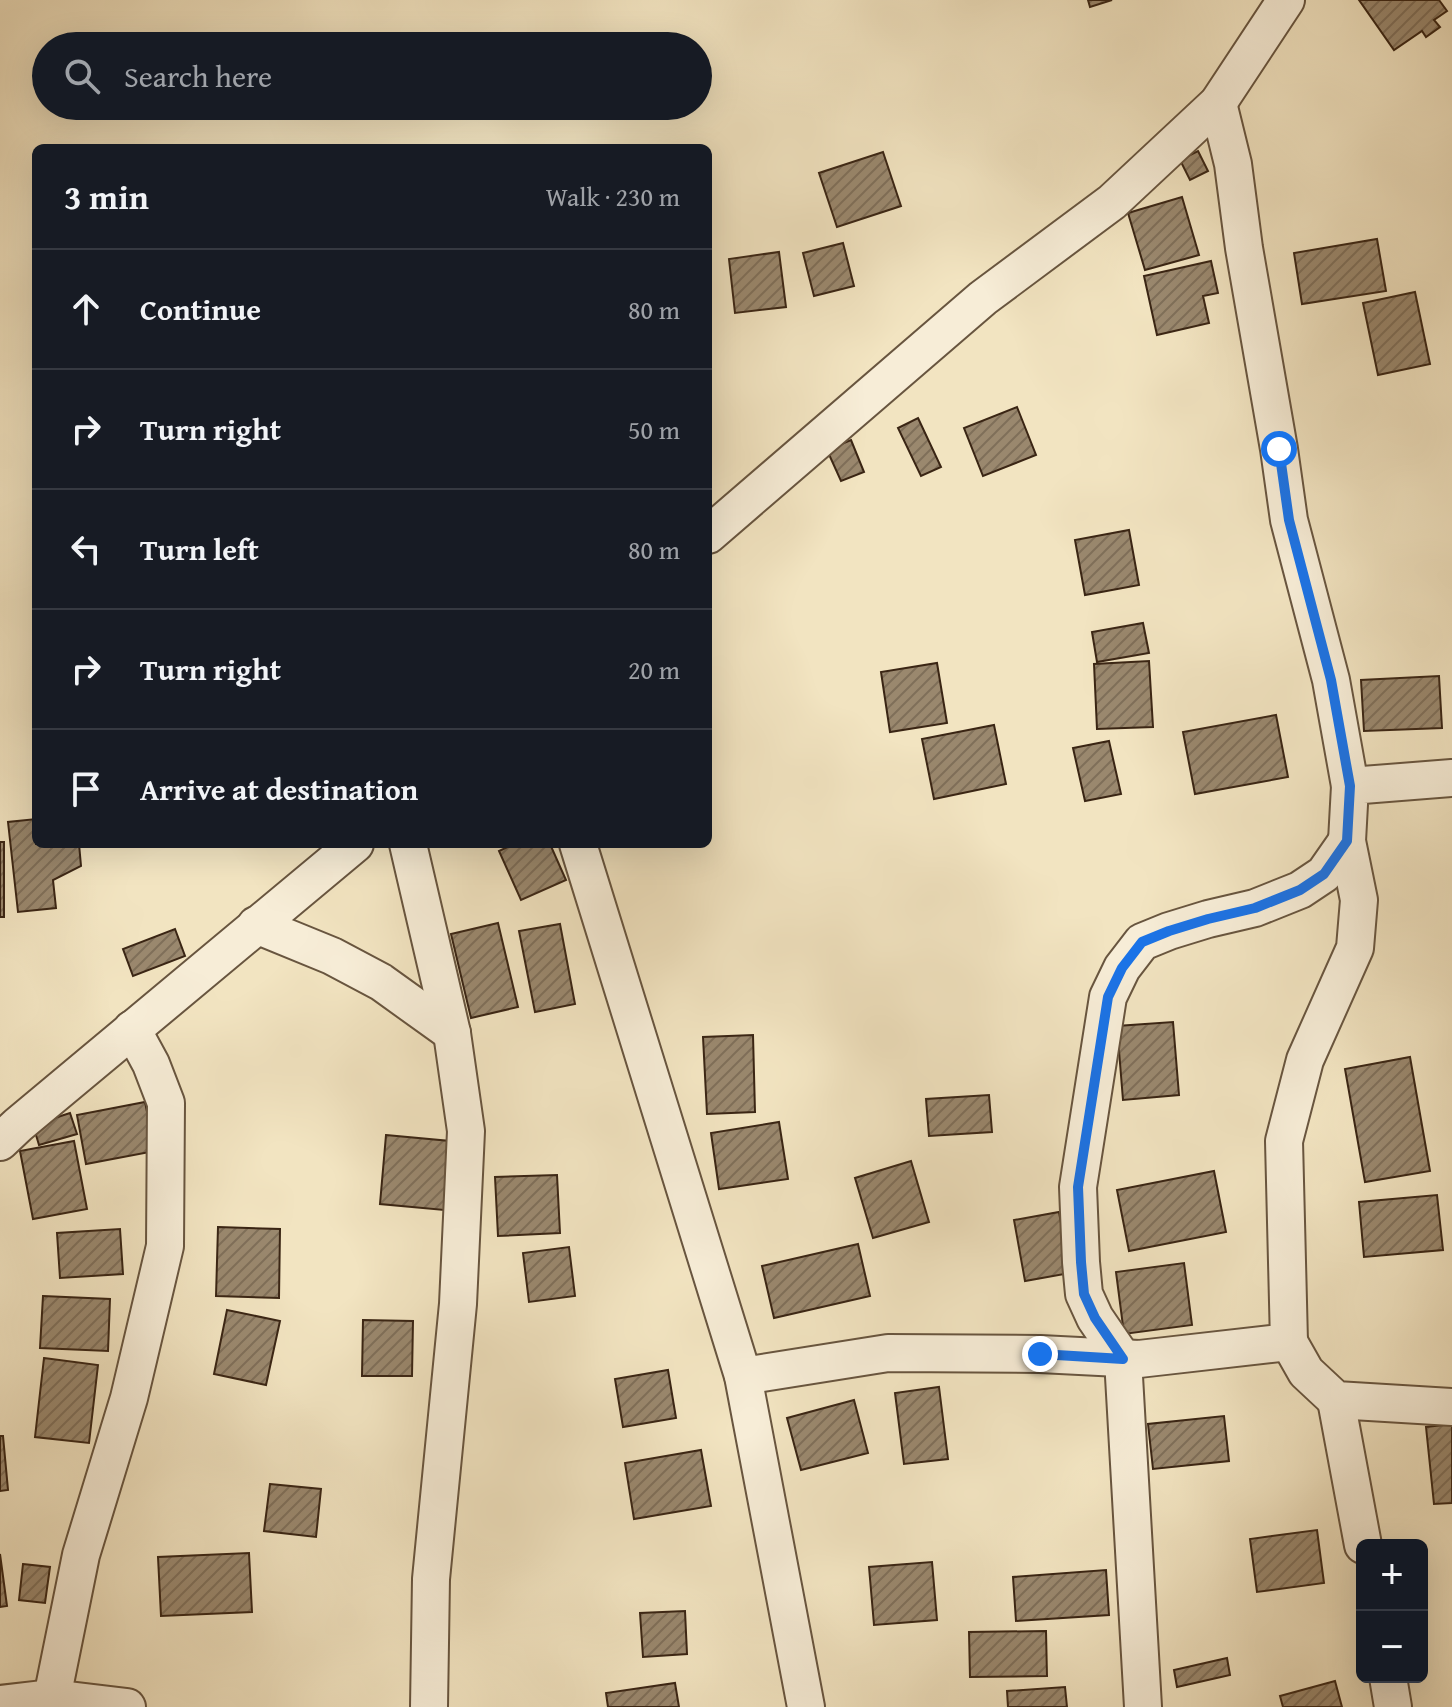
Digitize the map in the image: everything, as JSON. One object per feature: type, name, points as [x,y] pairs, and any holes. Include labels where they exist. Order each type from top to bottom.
[{"type":"street","points":[[712,532],[983,298],[1112,202],[1218,103],[1286,0]]},
{"type":"street","points":[[1218,103],[1233,164],[1289,520],[1331,680],[1350,786],[1347,841],[1359,900],[1355,948],[1305,1060],[1284,1141],[1289,1342],[1306,1372],[1336,1400],[1362,1539]]},
{"type":"street","points":[[1350,786],[1452,778]]},
{"type":"street","points":[[1143,1707],[1123,1359],[1095,1318],[1084,1294],[1081,1262],[1078,1187],[1108,997],[1122,968],[1142,942],[1208,919],[1255,908],[1300,890],[1324,874],[1347,841]]},
{"type":"street","points":[[0,1142],[350,848]]},
{"type":"street","points":[[409,848],[452,1033],[466,1131],[458,1304],[431,1579],[429,1707]]},
{"type":"street","points":[[579,848],[743,1376],[806,1707]]},
{"type":"street","points":[[256,925],[332,956],[381,982],[452,1033]]},
{"type":"street","points":[[52,1698],[81,1555],[129,1398],[165,1246],[166,1103],[151,1064],[132,1029]]},
{"type":"street","points":[[743,1376],[888,1353],[1040,1354],[1139,1359],[1289,1342]]},
{"type":"street","points":[[1336,1400],[1452,1407]]},
{"type":"street","points":[[1389,1683],[1393,1707]]},
{"type":"street","points":[[0,1704],[52,1698],[127,1707]]},
{"type":"building","points":[[1088,0],[1112,0],[1090,7]]},
{"type":"building","points":[[1359,0],[1439,0],[1447,11],[1434,20],[1440,27],[1426,37],[1422,31],[1394,50]]},
{"type":"building","points":[[1198,151],[1208,171],[1190,180],[1180,160]]},
{"type":"building","points":[[883,152],[901,206],[837,227],[819,173]]},
{"type":"building","points":[[1182,197],[1199,255],[1145,270],[1128,213]]},
{"type":"building","points":[[1377,239],[1386,291],[1302,304],[1294,253]]},
{"type":"building","points":[[843,243],[854,286],[814,296],[803,253]]},
{"type":"building","points":[[779,252],[786,307],[735,313],[729,259]]},
{"type":"building","points":[[1211,261],[1218,293],[1203,296],[1209,323],[1157,335],[1144,276]]},
{"type":"building","points":[[1415,292],[1430,364],[1378,375],[1363,303]]},
{"type":"building","points":[[1017,407],[1036,455],[983,476],[964,428]]},
{"type":"building","points":[[918,418],[941,467],[921,476],[898,428]]},
{"type":"building","points":[[851,440],[864,472],[841,481],[827,450]]},
{"type":"building","points":[[1129,530],[1139,585],[1085,595],[1075,540]]},
{"type":"building","points":[[1143,623],[1149,653],[1097,662],[1092,632]]},
{"type":"building","points":[[1149,661],[1153,727],[1097,729],[1094,664]]},
{"type":"building","points":[[937,663],[947,723],[890,732],[881,672]]},
{"type":"building","points":[[1439,676],[1442,728],[1364,731],[1361,680]]},
{"type":"building","points":[[1276,715],[1288,777],[1195,794],[1183,732]]},
{"type":"building","points":[[994,725],[1006,784],[934,799],[922,739]]},
{"type":"building","points":[[1109,741],[1121,794],[1085,801],[1073,748]]},
{"type":"building","points":[[32,819],[32,848],[79,848],[81,866],[53,880],[56,908],[18,912],[8,822]]},
{"type":"building","points":[[0,842],[4,842],[4,917],[0,917]]},
{"type":"building","points":[[505,848],[552,848],[566,880],[521,900],[499,851]]},
{"type":"building","points":[[498,923],[518,1007],[471,1018],[451,934]]},
{"type":"building","points":[[560,924],[575,1004],[535,1012],[519,931]]},
{"type":"building","points":[[175,929],[185,956],[133,976],[123,949]]},
{"type":"building","points":[[1173,1022],[1179,1095],[1123,1100],[1117,1026]]},
{"type":"building","points":[[753,1035],[755,1112],[707,1114],[703,1037]]},
{"type":"building","points":[[1410,1057],[1430,1171],[1365,1182],[1345,1069]]},
{"type":"building","points":[[989,1095],[992,1132],[929,1136],[926,1099]]},
{"type":"building","points":[[145,1102],[155,1151],[86,1164],[77,1115]]},
{"type":"building","points":[[70,1113],[77,1134],[39,1145],[33,1125]]},
{"type":"building","points":[[779,1122],[788,1179],[719,1189],[711,1133]]},
{"type":"building","points":[[386,1135],[450,1141],[444,1210],[380,1204]]},
{"type":"building","points":[[74,1141],[87,1209],[33,1219],[20,1151]]},
{"type":"building","points":[[911,1161],[929,1222],[873,1238],[855,1178]]},
{"type":"building","points":[[1214,1171],[1226,1232],[1129,1251],[1117,1190]]},
{"type":"building","points":[[557,1175],[560,1233],[498,1236],[495,1177]]},
{"type":"building","points":[[1437,1195],[1443,1250],[1364,1257],[1359,1202]]},
{"type":"building","points":[[1059,1212],[1070,1273],[1025,1281],[1014,1220]]},
{"type":"building","points":[[218,1227],[280,1229],[279,1298],[216,1296]]},
{"type":"building","points":[[120,1229],[123,1274],[60,1278],[57,1233]]},
{"type":"building","points":[[858,1244],[870,1296],[774,1318],[762,1266]]},
{"type":"building","points":[[569,1247],[575,1296],[529,1302],[523,1253]]},
{"type":"building","points":[[1184,1263],[1192,1325],[1124,1334],[1116,1272]]},
{"type":"building","points":[[43,1296],[110,1299],[108,1351],[40,1348]]},
{"type":"building","points":[[227,1310],[280,1321],[266,1385],[214,1374]]},
{"type":"building","points":[[363,1320],[413,1321],[412,1376],[362,1376]]},
{"type":"building","points":[[44,1358],[98,1365],[89,1443],[35,1437]]},
{"type":"building","points":[[668,1370],[676,1418],[623,1427],[615,1379]]},
{"type":"building","points":[[939,1387],[948,1459],[904,1464],[895,1393]]},
{"type":"building","points":[[854,1400],[868,1453],[801,1470],[787,1418]]},
{"type":"building","points":[[1224,1416],[1229,1461],[1153,1469],[1148,1424]]},
{"type":"building","points":[[1452,1424],[1452,1503],[1434,1504],[1426,1427]]},
{"type":"building","points":[[0,1436],[3,1436],[8,1490],[0,1491]]},
{"type":"building","points":[[701,1450],[711,1506],[634,1519],[625,1463]]},
{"type":"building","points":[[270,1484],[321,1489],[316,1537],[264,1531]]},
{"type":"building","points":[[1317,1530],[1324,1583],[1257,1592],[1250,1539]]},
{"type":"building","points":[[249,1553],[252,1612],[161,1616],[158,1557]]},
{"type":"building","points":[[0,1554],[7,1606],[0,1607]]},
{"type":"building","points":[[932,1562],[937,1620],[874,1625],[869,1567]]},
{"type":"building","points":[[23,1564],[50,1567],[45,1603],[19,1600]]},
{"type":"building","points":[[1106,1570],[1109,1615],[1016,1621],[1013,1577]]},
{"type":"building","points":[[685,1611],[687,1654],[643,1657],[640,1613]]},
{"type":"building","points":[[1046,1631],[1047,1676],[970,1677],[969,1632]]},
{"type":"building","points":[[1227,1658],[1230,1675],[1177,1687],[1174,1670]]},
{"type":"building","points":[[1335,1681],[1342,1707],[1283,1707],[1280,1696]]},
{"type":"building","points":[[675,1683],[679,1707],[608,1707],[606,1693]]},
{"type":"building","points":[[1065,1687],[1067,1707],[1008,1707],[1007,1691]]},
{"type":"route","points":[[1040,1354],[1123,1359],[1095,1318],[1084,1294],[1078,1187],[1108,997],[1122,968],[1142,942],[1208,919],[1255,908],[1300,890],[1324,874],[1347,841],[1350,786],[1331,680],[1289,520],[1279,449]]}]
